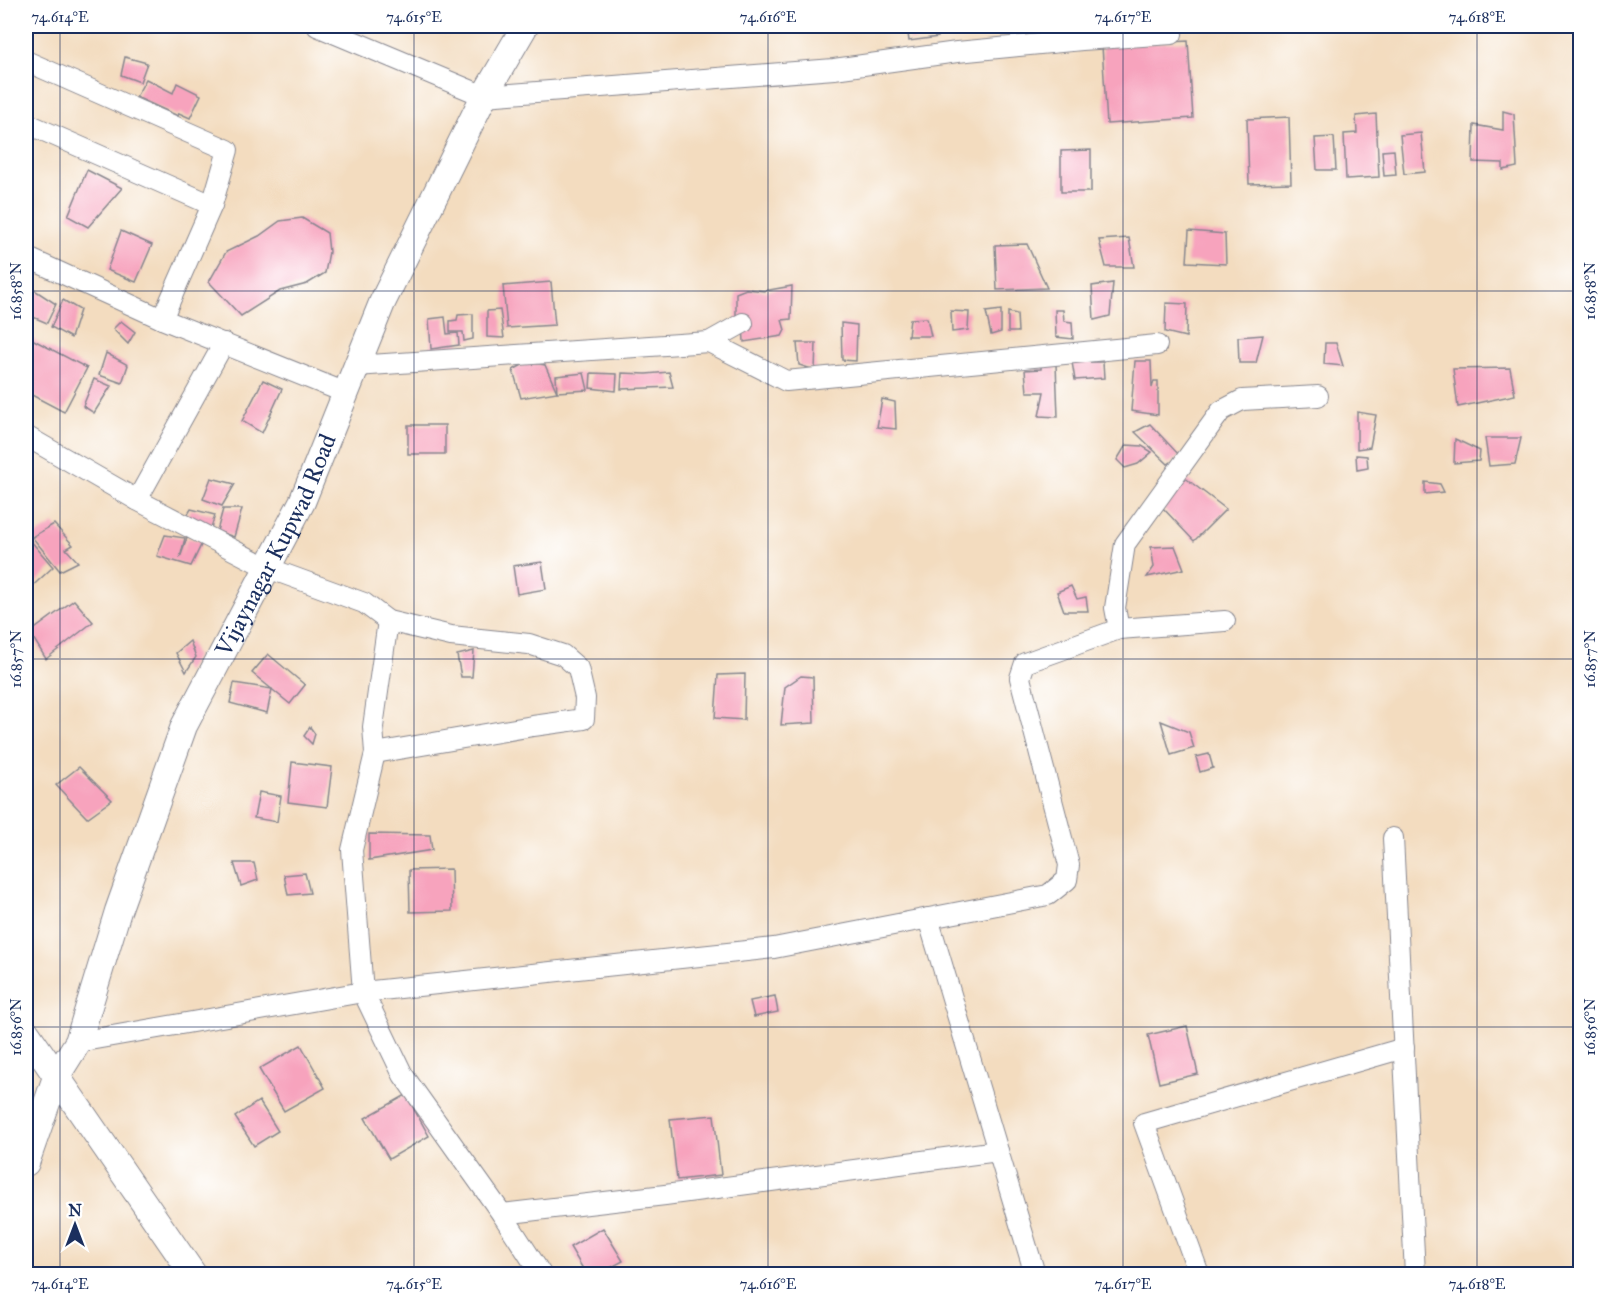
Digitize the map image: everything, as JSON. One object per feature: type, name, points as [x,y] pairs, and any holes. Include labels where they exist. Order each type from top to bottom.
[{"type":"street","points":[[317,26],[484,96],[834,69],[969,51],[1172,34],[1173,26]]},
{"type":"street","name":"Vijaynagar Kupwad Road","points":[[26,1163],[56,1077],[78,1042],[118,912],[184,726],[302,502],[382,303],[484,96],[525,26]]},
{"type":"street","points":[[26,61],[228,150],[212,205],[162,319]]},
{"type":"street","points":[[26,123],[212,205]]},
{"type":"street","points":[[26,257],[162,319],[346,393]]},
{"type":"street","points":[[357,366],[709,342],[743,323]]},
{"type":"street","points":[[709,342],[786,381],[1157,345]]},
{"type":"street","points":[[137,500],[224,343]]},
{"type":"street","points":[[1119,628],[1115,608],[1125,543],[1221,411],[1242,400],[1318,396]]},
{"type":"street","points":[[26,436],[137,500],[268,568],[364,603],[388,621],[451,636],[529,644],[563,655],[578,668],[585,698],[584,719],[375,753]]},
{"type":"street","points":[[388,621],[373,727],[375,753],[352,850],[363,992],[403,1075],[502,1214],[541,1275]]},
{"type":"street","points":[[78,1042],[363,992],[774,948],[1048,895],[1067,880],[1069,865],[1020,678],[1025,663],[1119,628],[1225,621]]},
{"type":"street","points":[[1393,837],[1415,1275]]},
{"type":"street","points":[[928,918],[1035,1275]]},
{"type":"street","points":[[26,1032],[193,1275]]},
{"type":"street","points":[[1199,1275],[1144,1123],[1404,1048]]},
{"type":"street","points":[[502,1214],[998,1151]]},
{"type":"building","points":[[907,26],[936,26],[938,37],[909,41]]},
{"type":"building","points":[[1188,41],[1193,118],[1107,124],[1102,46]]},
{"type":"building","points":[[125,57],[147,63],[140,82],[121,75]]},
{"type":"building","points":[[146,79],[173,93],[177,83],[201,95],[190,118],[179,113],[178,116],[136,97]]},
{"type":"building","points":[[1503,111],[1514,114],[1517,167],[1503,170],[1503,163],[1473,162],[1474,125],[1503,130]]},
{"type":"building","points":[[1376,114],[1379,177],[1346,179],[1344,134],[1357,133],[1356,116]]},
{"type":"building","points":[[1289,117],[1291,183],[1249,184],[1247,119]]},
{"type":"building","points":[[1421,133],[1425,172],[1404,174],[1400,135]]},
{"type":"building","points":[[1334,137],[1336,170],[1317,170],[1315,138]]},
{"type":"building","points":[[1091,150],[1091,192],[1061,192],[1061,151]]},
{"type":"building","points":[[1394,150],[1396,175],[1384,176],[1382,151]]},
{"type":"building","points":[[87,170],[122,188],[88,227],[68,216]]},
{"type":"building","points":[[302,218],[327,233],[329,252],[325,273],[307,284],[280,291],[241,316],[209,282],[226,252],[259,236],[280,221]]},
{"type":"building","points":[[121,231],[152,245],[136,282],[107,270]]},
{"type":"building","points":[[1189,231],[1225,234],[1226,264],[1187,262]]},
{"type":"building","points":[[1129,238],[1134,267],[1106,267],[1099,240]]},
{"type":"building","points":[[1027,244],[1047,288],[997,290],[995,245]]},
{"type":"building","points":[[551,282],[555,325],[507,328],[503,286]]},
{"type":"building","points":[[1113,283],[1110,316],[1094,320],[1092,286]]},
{"type":"building","points":[[792,286],[791,319],[782,320],[785,330],[782,336],[744,342],[743,323],[736,321],[736,293],[746,289],[764,291]]},
{"type":"building","points":[[33,289],[56,304],[47,323],[26,314],[26,302]]},
{"type":"building","points":[[63,300],[80,310],[71,338],[51,327]]},
{"type":"building","points":[[1166,303],[1187,304],[1186,337],[1165,332]]},
{"type":"building","points":[[500,310],[504,338],[487,337],[487,311]]},
{"type":"building","points":[[1001,310],[1001,332],[991,335],[986,312]]},
{"type":"building","points":[[1055,310],[1063,310],[1064,321],[1072,322],[1073,339],[1056,337]]},
{"type":"building","points":[[951,311],[969,312],[968,330],[952,332]]},
{"type":"building","points":[[1008,312],[1017,314],[1018,332],[1008,332]]},
{"type":"building","points":[[473,314],[473,339],[464,341],[463,332],[450,332],[450,321],[457,320],[458,315]]},
{"type":"building","points":[[445,317],[447,334],[458,333],[459,345],[431,349],[429,319]]},
{"type":"building","points":[[927,318],[931,336],[908,336],[910,319]]},
{"type":"building","points":[[121,321],[135,332],[128,344],[113,329]]},
{"type":"building","points":[[841,323],[857,325],[856,361],[842,360]]},
{"type":"building","points":[[1263,335],[1256,363],[1239,363],[1238,337]]},
{"type":"building","points":[[28,337],[87,368],[64,412],[26,392],[26,342]]},
{"type":"building","points":[[797,343],[816,343],[815,370],[799,365]]},
{"type":"building","points":[[1325,343],[1336,343],[1343,366],[1324,364]]},
{"type":"building","points":[[106,353],[128,365],[122,383],[99,375]]},
{"type":"building","points":[[1135,361],[1151,361],[1152,388],[1154,381],[1158,381],[1158,415],[1131,411]]},
{"type":"building","points":[[528,362],[545,365],[557,392],[521,398],[513,370]]},
{"type":"building","points":[[1072,362],[1103,362],[1104,378],[1075,380]]},
{"type":"building","points":[[1056,364],[1058,417],[1039,416],[1044,392],[1027,392],[1025,370],[1041,369],[1041,365]]},
{"type":"building","points":[[1510,368],[1515,395],[1458,407],[1453,369]]},
{"type":"building","points":[[669,372],[673,387],[621,389],[622,373]]},
{"type":"building","points":[[584,373],[588,390],[557,392],[556,376]]},
{"type":"building","points":[[591,373],[617,374],[616,391],[590,388]]},
{"type":"building","points":[[94,379],[111,386],[94,413],[83,406]]},
{"type":"building","points":[[263,380],[282,389],[262,433],[242,421]]},
{"type":"building","points":[[882,399],[895,402],[896,429],[877,427]]},
{"type":"building","points":[[1357,412],[1376,415],[1370,447],[1357,449]]},
{"type":"building","points":[[1150,424],[1180,456],[1168,464],[1135,432]]},
{"type":"building","points":[[408,425],[445,425],[445,454],[408,454]]},
{"type":"building","points":[[1485,438],[1521,438],[1515,464],[1489,466]]},
{"type":"building","points":[[1455,439],[1480,451],[1479,461],[1454,463]]},
{"type":"building","points":[[1126,445],[1142,446],[1152,452],[1138,464],[1125,468],[1117,460]]},
{"type":"building","points":[[1356,455],[1367,456],[1368,468],[1357,470]]},
{"type":"building","points":[[1184,477],[1226,509],[1194,541],[1161,506]]},
{"type":"building","points":[[211,478],[235,484],[222,506],[203,499]]},
{"type":"building","points":[[1425,482],[1440,484],[1444,492],[1425,494]]},
{"type":"building","points":[[191,509],[215,515],[210,531],[185,519]]},
{"type":"building","points":[[223,509],[242,509],[234,537],[217,531]]},
{"type":"building","points":[[54,524],[73,545],[66,549],[78,562],[60,571],[32,537]]},
{"type":"building","points":[[165,535],[185,538],[180,558],[187,538],[203,541],[191,566],[157,556]]},
{"type":"building","points":[[30,540],[53,567],[26,592],[26,544]]},
{"type":"building","points":[[1175,546],[1184,569],[1147,577],[1154,567],[1151,547]]},
{"type":"building","points":[[542,562],[546,589],[517,594],[513,566]]},
{"type":"building","points":[[1071,586],[1077,599],[1086,597],[1088,611],[1064,611],[1057,592]]},
{"type":"building","points":[[74,600],[93,622],[46,659],[32,636],[28,634]]},
{"type":"building","points":[[190,641],[196,657],[186,672],[176,653]]},
{"type":"building","points":[[474,651],[472,677],[461,677],[457,655]]},
{"type":"building","points":[[268,654],[305,685],[290,704],[252,673]]},
{"type":"building","points":[[745,674],[744,720],[715,718],[718,675]]},
{"type":"building","points":[[801,676],[813,677],[814,723],[781,725],[785,687]]},
{"type":"building","points":[[234,683],[272,689],[267,713],[230,703]]},
{"type":"building","points":[[1161,721],[1189,732],[1194,748],[1171,755]]},
{"type":"building","points":[[310,727],[315,734],[312,744],[304,736]]},
{"type":"building","points":[[1209,754],[1213,768],[1200,772],[1196,757]]},
{"type":"building","points":[[292,762],[332,767],[327,807],[288,802]]},
{"type":"building","points":[[79,767],[112,800],[87,818],[56,785]]},
{"type":"building","points":[[259,792],[281,796],[277,822],[254,818]]},
{"type":"building","points":[[369,834],[430,835],[432,850],[369,860]]},
{"type":"building","points":[[234,863],[254,863],[258,880],[241,886]]},
{"type":"building","points":[[451,869],[452,911],[410,912],[409,870]]},
{"type":"building","points":[[305,873],[310,893],[288,895],[284,875]]},
{"type":"building","points":[[775,996],[778,1012],[754,1017],[750,1001]]},
{"type":"building","points":[[1187,1026],[1198,1074],[1159,1083],[1148,1035]]},
{"type":"building","points":[[301,1045],[325,1088],[284,1111],[259,1069]]},
{"type":"building","points":[[406,1095],[429,1136],[389,1159],[365,1118]]},
{"type":"building","points":[[259,1101],[278,1131],[254,1146],[235,1117]]},
{"type":"building","points":[[714,1115],[721,1175],[677,1180],[670,1119]]},
{"type":"building","points":[[603,1228],[623,1261],[599,1274],[586,1274],[570,1247]]}]
